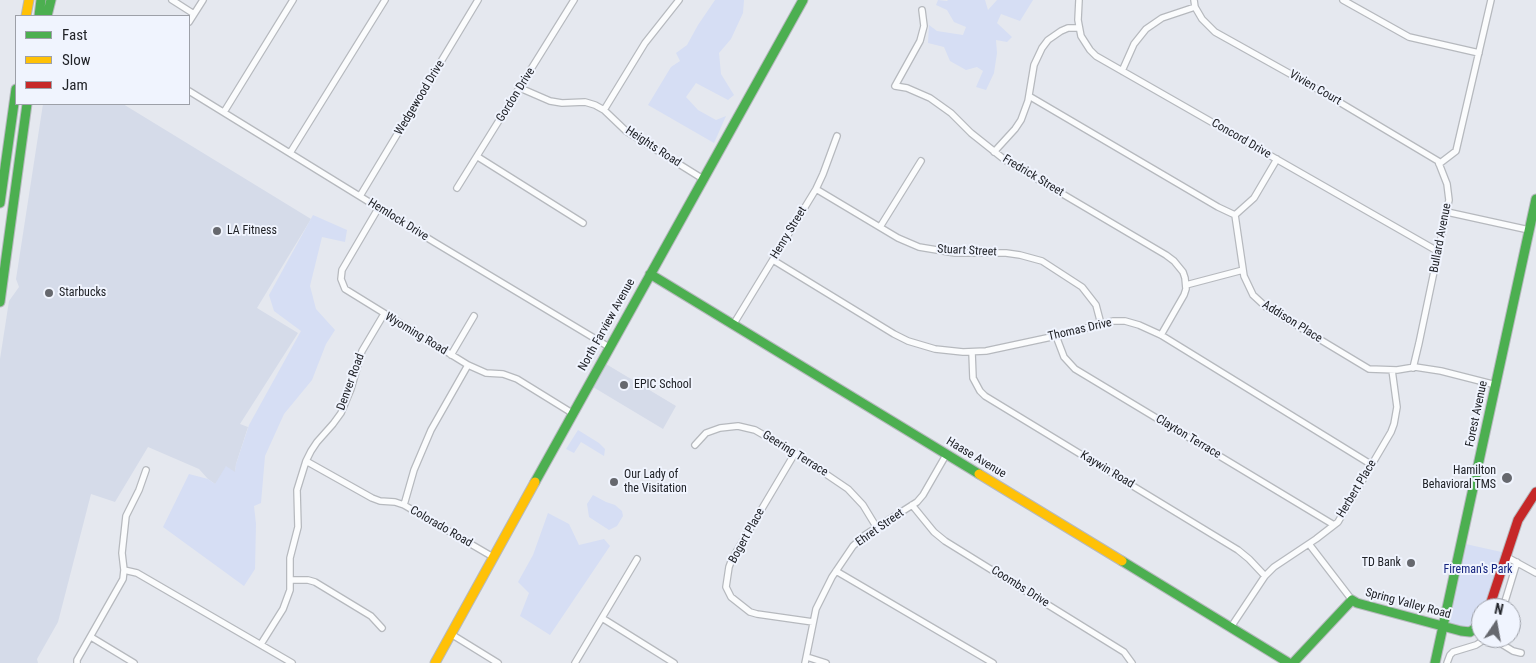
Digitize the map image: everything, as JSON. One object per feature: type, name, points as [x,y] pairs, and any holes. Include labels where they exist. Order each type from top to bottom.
[{"type":"main road","points":[[26,15],[28,0]]},
{"type":"main road","points":[[39,15],[41,0]]},
{"type":"main road","points":[[47,15],[51,0]]},
{"type":"main road","name":"North Farview Avenue","points":[[435,663],[609,346],[803,0]]},
{"type":"main road","points":[[0,203],[15,96]]},
{"type":"main road","points":[[0,302],[27,105]]},
{"type":"main road","name":"Forest Avenue","points":[[1435,663],[1536,198]]},
{"type":"main road","name":"Haase Avenue","points":[[650,274],[1289,663]]},
{"type":"main road","points":[[1492,598],[1505,556],[1523,510],[1536,492]]},
{"type":"main road","name":"Spring Valley Road","points":[[1293,663],[1352,600],[1442,627],[1471,631]]},
{"type":"street","points":[[172,0],[194,14]]},
{"type":"street","points":[[190,20],[203,0]]},
{"type":"street","points":[[224,112],[292,0]]},
{"type":"street","points":[[290,153],[386,0]]},
{"type":"street","name":"Wedgewood Drive","points":[[360,196],[478,0]]},
{"type":"street","name":"Gordon Drive","points":[[457,188],[574,0]]},
{"type":"street","points":[[604,110],[645,42],[679,0]]},
{"type":"street","name":"Concord Drive","points":[[1079,0],[1079,28],[1081,36],[1096,56],[1439,252]]},
{"type":"street","points":[[1122,70],[1134,44],[1146,29],[1162,18],[1195,7],[1194,0]]},
{"type":"street","points":[[1343,0],[1409,37],[1479,53]]},
{"type":"street","points":[[1439,164],[1456,151],[1491,0]]},
{"type":"street","name":"Vivien Court","points":[[1195,7],[1202,19],[1215,32],[1319,90],[1438,161],[1439,164]]},
{"type":"street","name":"Fredrick Street","points":[[922,10],[924,26],[920,41],[895,86],[920,93],[942,106],[994,152],[1166,255],[1183,272],[1186,285]]},
{"type":"street","points":[[994,152],[1021,120],[1029,96],[1034,65],[1042,48],[1048,40],[1061,31],[1068,28],[1079,28]]},
{"type":"street","name":"Heights Road","points":[[520,88],[550,101],[562,103],[585,102],[595,105],[604,110],[626,131],[703,179]]},
{"type":"street","name":"Hemlock Drive","points":[[190,92],[609,346]]},
{"type":"street","points":[[1029,96],[1218,207],[1235,215],[1254,198],[1277,159]]},
{"type":"street","name":"Henry Street","points":[[733,324],[816,189],[837,136]]},
{"type":"street","points":[[478,157],[583,223]]},
{"type":"street","points":[[880,228],[921,161]]},
{"type":"street","name":"Bullard Avenue","points":[[1413,368],[1447,212],[1449,192],[1439,164]]},
{"type":"street","name":"Stuart Street","points":[[816,189],[880,228],[919,247],[955,253],[1006,253],[1042,261],[1082,287],[1096,306],[1101,324]]},
{"type":"street","name":"Wyoming Road","points":[[379,207],[342,270],[341,280],[345,289],[468,365],[486,374],[503,374],[517,379],[572,413]]},
{"type":"street","points":[[1447,212],[1529,230]]},
{"type":"street","name":"Addison Place","points":[[1235,215],[1243,270],[1248,286],[1266,308],[1369,369],[1392,370],[1413,368],[1441,372],[1496,385]]},
{"type":"street","name":"Thomas Drive","points":[[773,260],[894,334],[908,341],[935,349],[972,352],[997,349],[1113,321],[1125,321],[1139,325],[1372,465]]},
{"type":"street","points":[[1160,336],[1184,295],[1186,285],[1243,270]]},
{"type":"street","name":"Denver Road","points":[[261,644],[283,609],[290,590],[290,558],[298,527],[297,490],[306,461],[317,442],[341,413],[351,389],[362,351],[384,314]]},
{"type":"street","points":[[451,355],[474,316]]},
{"type":"street","name":"Clayton Terrace","points":[[1056,336],[1064,357],[1075,369],[1334,525]]},
{"type":"street","name":"Kaywin Road","points":[[972,352],[973,378],[985,396],[1238,550],[1265,576]]},
{"type":"street","points":[[404,505],[414,470],[430,430],[468,365]]},
{"type":"street","name":"Herbert Place","points":[[1231,628],[1265,576],[1274,567],[1338,522],[1394,424],[1397,407],[1392,370]]},
{"type":"street","name":"Geering Terrace","points":[[695,445],[706,434],[729,426],[756,430],[795,453],[848,489],[863,505],[877,528]]},
{"type":"street","name":"Bogert Place","points":[[795,453],[732,559],[727,574],[726,587],[731,597],[750,612],[813,622]]},
{"type":"street","name":"Ehret Street","points":[[806,660],[813,622],[820,599],[853,546],[865,535],[912,506],[923,495],[946,455]]},
{"type":"street","name":"Colorado Road","points":[[306,461],[372,498],[404,505],[493,558]]},
{"type":"street","points":[[77,663],[123,579],[122,553],[126,516],[139,490],[146,470]]},
{"type":"street","name":"Coombs Drive","points":[[912,506],[945,541],[1124,652],[1132,663]]},
{"type":"street","points":[[1309,544],[1352,600]]},
{"type":"street","points":[[1505,556],[1536,572]]},
{"type":"street","points":[[574,663],[637,559]]},
{"type":"street","points":[[1506,598],[1517,562]]},
{"type":"street","points":[[124,570],[137,573],[292,663]]},
{"type":"street","points":[[836,571],[993,663]]},
{"type":"street","points":[[291,580],[315,582],[371,616],[382,628]]},
{"type":"street","points":[[602,618],[674,663]]},
{"type":"street","points":[[451,634],[498,663]]},
{"type":"street","points":[[91,637],[134,663]]},
{"type":"street","points":[[1447,663],[1453,652],[1471,647]]},
{"type":"street","points":[[1507,648],[1513,652],[1522,653]]},
{"type":"street","points":[[806,660],[826,663]]},
{"type":"shaded area","points":[[43,105],[125,105],[311,219],[257,308],[298,333],[240,424],[248,427],[235,472],[215,484],[199,469],[148,447],[115,502],[91,494],[58,622],[37,659],[38,663],[0,663],[0,359],[9,301],[19,287],[16,279]]},
{"type":"shaded area","points":[[601,361],[676,406],[663,429],[588,384]]},
{"type":"green space","points":[[715,0],[744,0],[743,13],[731,39],[719,53],[721,74],[734,95],[728,100],[696,83],[686,97],[698,110],[716,120],[726,116],[714,143],[648,105],[671,67],[680,61],[676,53],[687,45]]},
{"type":"green space","points":[[938,0],[985,0],[988,10],[997,0],[1033,0],[1020,21],[1001,14],[997,23],[1012,37],[1007,42],[996,40],[997,53],[994,73],[986,90],[976,87],[983,71],[977,67],[966,70],[950,61],[944,47],[928,43],[929,25],[937,31],[963,35],[966,27],[954,22],[947,10],[936,5]]},
{"type":"green space","points":[[313,215],[347,230],[345,242],[322,237],[310,286],[316,309],[335,330],[326,344],[312,380],[284,414],[265,456],[261,503],[254,506],[256,524],[255,569],[244,586],[163,527],[189,474],[208,479],[215,484],[226,466],[235,472],[249,425],[301,331],[274,311],[269,295]]},
{"type":"green space","points":[[578,430],[605,449],[604,456],[581,442],[574,453],[566,449]]},
{"type":"green space","points":[[593,495],[615,505],[622,511],[623,516],[617,526],[609,530],[589,517],[587,504]]},
{"type":"green space","points":[[548,513],[569,524],[579,545],[604,539],[610,546],[550,635],[520,616],[529,593],[518,582],[533,555]]},
{"type":"green space","name":"Fireman's Park","points":[[1461,543],[1506,553],[1492,598],[1471,598],[1471,628],[1443,627]]},
{"type":"traffic: fast","points":[[39,15],[41,0]]},
{"type":"traffic: fast","points":[[47,15],[51,0]]},
{"type":"traffic: fast","points":[[535,482],[803,0]]},
{"type":"traffic: fast","points":[[0,203],[15,96]]},
{"type":"traffic: fast","points":[[0,302],[27,105]]},
{"type":"traffic: fast","points":[[1435,663],[1536,199]]},
{"type":"traffic: fast","points":[[650,274],[979,474]]},
{"type":"traffic: fast","points":[[1122,561],[1289,663]]},
{"type":"traffic: fast","points":[[1293,663],[1352,600],[1357,603],[1461,631],[1471,631]]},
{"type":"traffic: slow","points":[[26,15],[29,0]]},
{"type":"traffic: slow","points":[[979,474],[1122,561]]},
{"type":"traffic: slow","points":[[435,663],[535,482]]},
{"type":"traffic: jam","points":[[1492,598],[1518,520],[1536,492]]},
{"type":"place","name":"LA Fitness","points":[[217,231]]},
{"type":"place","name":"Starbucks","points":[[49,293]]},
{"type":"place","name":"EPIC School","points":[[624,385]]},
{"type":"place","name":"Hamilton Behavioral TMS","points":[[1507,478]]},
{"type":"place","name":"Our Lady of the Visitation","points":[[614,482]]},
{"type":"place","name":"TD Bank","points":[[1411,563]]}]
